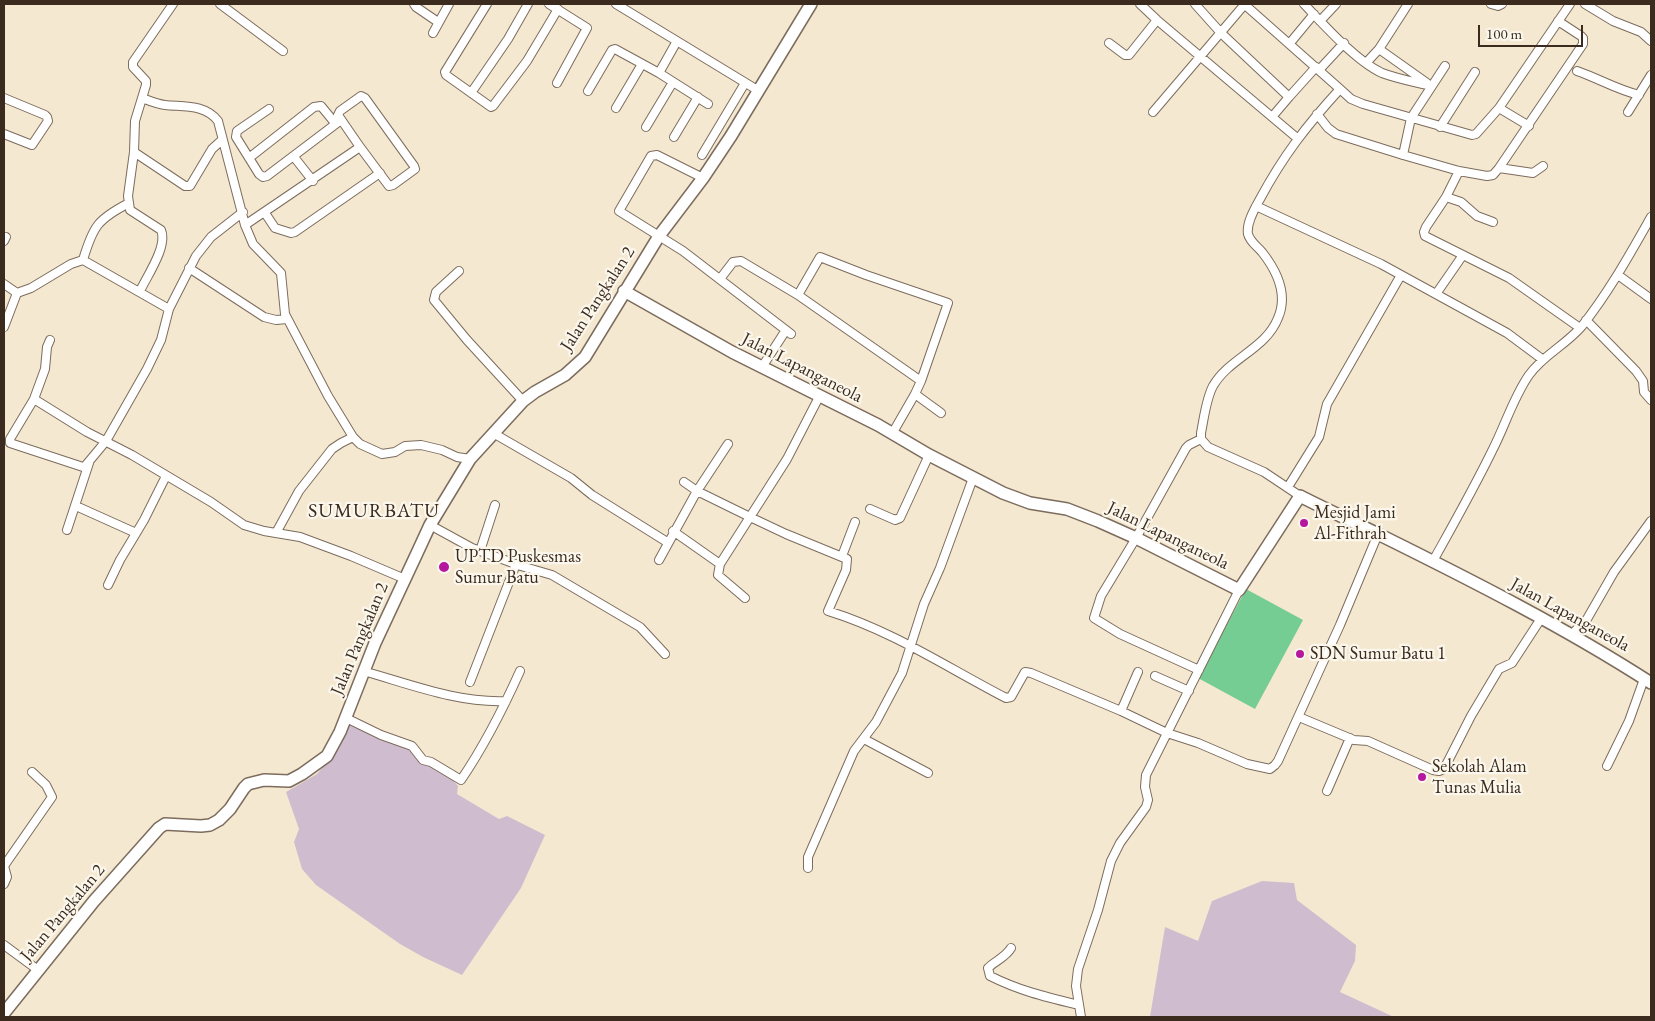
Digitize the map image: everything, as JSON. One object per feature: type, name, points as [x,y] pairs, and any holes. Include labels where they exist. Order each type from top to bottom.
[{"type":"street","points":[[140,291],[160,251],[163,235],[161,230],[130,210],[128,196],[136,121],[146,81],[133,67],[133,62],[173,4]]},
{"type":"street","points":[[220,4],[283,51]]},
{"type":"street","points":[[414,4],[438,22]]},
{"type":"street","points":[[433,33],[449,4]]},
{"type":"street","points":[[487,4],[445,72],[446,75],[489,107],[493,106],[527,61],[558,9]]},
{"type":"street","points":[[471,94],[508,39],[528,4]]},
{"type":"street","points":[[549,4],[586,26],[587,30],[557,83]]},
{"type":"street","points":[[616,4],[759,91]]},
{"type":"street","name":"Jalan Pangkalan 2","points":[[4,1013],[94,901],[158,828],[166,824],[205,826],[219,820],[230,809],[248,784],[258,781],[289,781],[327,756],[335,743],[363,672],[430,526],[470,459],[523,401],[565,375],[584,357],[659,236],[703,178],[731,136],[811,4]]},
{"type":"street","points":[[1140,4],[1297,138]]},
{"type":"street","points":[[1195,4],[1221,33],[1290,97]]},
{"type":"street","points":[[1153,112],[1245,4],[1356,102],[1440,127],[1472,135],[1476,134],[1499,108],[1570,4]]},
{"type":"street","points":[[1304,4],[1366,63],[1382,72],[1431,86]]},
{"type":"street","points":[[1320,21],[1336,4]]},
{"type":"street","points":[[1366,63],[1379,49],[1408,4]]},
{"type":"street","points":[[1490,4],[1495,6],[1502,4]]},
{"type":"street","points":[[1585,4],[1613,21],[1641,32],[1651,41]]},
{"type":"street","points":[[1290,43],[1314,14]]},
{"type":"street","points":[[1109,43],[1127,56],[1157,20]]},
{"type":"street","points":[[1317,114],[1328,128],[1336,134],[1459,170],[1487,176],[1493,174],[1500,168],[1583,44],[1581,36],[1558,21]]},
{"type":"street","points":[[659,73],[677,41]]},
{"type":"street","points":[[1272,117],[1344,43]]},
{"type":"street","points":[[588,91],[613,49],[659,73],[708,104]]},
{"type":"street","points":[[1379,49],[1431,86]]},
{"type":"street","points":[[616,108],[642,64]]},
{"type":"street","points":[[1404,155],[1411,118],[1445,66]]},
{"type":"street","points":[[1577,71],[1622,91],[1639,95]]},
{"type":"street","points":[[1440,127],[1475,72]]},
{"type":"street","points":[[1628,112],[1651,76]]},
{"type":"street","points":[[646,127],[673,82]]},
{"type":"street","points":[[702,155],[745,83]]},
{"type":"street","points":[[1300,496],[1255,467],[1208,447],[1201,439],[1201,433],[1213,387],[1223,374],[1268,335],[1279,316],[1282,302],[1281,286],[1277,276],[1248,235],[1249,224],[1256,206],[1274,172],[1297,138],[1340,89]]},
{"type":"street","points":[[249,158],[314,108],[321,106],[360,147],[391,186],[414,170],[415,168],[365,98],[359,97],[340,111],[338,122]]},
{"type":"street","points":[[674,137],[698,97]]},
{"type":"street","points":[[4,98],[45,115],[48,121],[32,145],[4,134]]},
{"type":"street","points":[[142,98],[154,103],[200,108],[214,115],[218,121],[245,225],[253,244],[281,273],[284,310],[287,319],[328,396],[353,437],[360,444],[382,454],[395,452],[405,446],[420,445],[442,450],[457,457],[470,459]]},
{"type":"street","points":[[1499,108],[1529,126]]},
{"type":"street","points":[[269,109],[237,131],[236,134],[236,139],[259,174],[265,177],[338,122]]},
{"type":"street","points":[[134,152],[185,186],[190,186],[212,149],[222,140]]},
{"type":"street","points":[[245,225],[360,147]]},
{"type":"street","points":[[703,178],[656,155],[651,156],[619,211],[683,251],[788,332],[762,367]]},
{"type":"street","points":[[294,157],[313,180]]},
{"type":"street","points":[[1500,168],[1533,173],[1543,166]]},
{"type":"street","points":[[1459,170],[1446,197],[1426,227],[1424,234],[1427,238],[1509,278],[1580,328]]},
{"type":"street","points":[[265,213],[275,228],[291,233],[295,232],[380,173]]},
{"type":"street","points":[[1446,197],[1461,202],[1477,216],[1493,222]]},
{"type":"street","points":[[83,260],[91,236],[98,224],[108,214],[129,203]]},
{"type":"street","points":[[1256,206],[1340,243],[1401,275],[1507,333],[1542,359]]},
{"type":"street","points":[[67,530],[89,463],[106,441],[156,351],[169,309],[189,268],[211,238],[243,212]]},
{"type":"street","points":[[1432,562],[1492,451],[1520,390],[1529,375],[1542,359],[1580,328],[1618,276],[1651,217]]},
{"type":"street","points":[[1436,294],[1462,255]]},
{"type":"street","points":[[798,295],[820,257],[866,275],[948,302],[921,381],[892,434]]},
{"type":"street","points":[[4,326],[17,293],[31,288],[71,264],[83,260],[169,309]]},
{"type":"street","points":[[720,279],[733,262],[740,261],[798,295],[921,381]]},
{"type":"street","points":[[189,268],[264,317],[276,320],[287,319]]},
{"type":"street","points":[[459,271],[436,292],[434,300],[467,340],[523,401]]},
{"type":"street","points":[[1288,487],[1319,437],[1327,404],[1401,275]]},
{"type":"street","points":[[1618,276],[1651,299]]},
{"type":"street","points":[[4,284],[17,293]]},
{"type":"street","name":"Jalan Lapanganeola","points":[[624,291],[732,352],[878,425],[929,455],[1013,498],[1036,505],[1066,509],[1136,538],[1239,590],[1300,496],[1542,618],[1572,634],[1648,681]]},
{"type":"street","points":[[1586,320],[1636,371],[1643,382],[1644,392],[1651,400]]},
{"type":"street","points":[[6,444],[34,399],[45,370],[47,348],[50,340]]},
{"type":"street","points":[[915,394],[941,413]]},
{"type":"street","points":[[745,598],[718,575],[720,564],[788,459],[819,397]]},
{"type":"street","points":[[34,399],[87,432],[106,441],[211,502],[244,525],[264,532],[300,537],[405,579]]},
{"type":"street","points":[[493,433],[571,478],[592,494],[667,542]]},
{"type":"street","points":[[276,533],[299,491],[332,449],[353,437]]},
{"type":"street","points":[[1199,670],[1113,631],[1094,618],[1101,596],[1186,448],[1189,444],[1201,439]]},
{"type":"street","points":[[6,444],[10,443],[83,466],[89,463]]},
{"type":"street","points":[[658,560],[697,491],[728,444]]},
{"type":"street","points":[[870,509],[895,520],[900,518],[929,455]]},
{"type":"street","points":[[108,585],[166,476]]},
{"type":"street","points":[[808,868],[808,857],[851,757],[876,722],[902,672],[924,604],[973,478]]},
{"type":"street","points":[[684,482],[697,491],[786,534],[847,559],[848,562],[828,611],[880,630],[1006,698],[1011,697],[1025,672],[1121,711],[1167,733],[1198,743],[1247,764],[1270,769],[1278,761],[1340,625],[1378,534]]},
{"type":"street","points":[[480,551],[496,505]]},
{"type":"street","points":[[76,506],[136,533]]},
{"type":"street","points":[[1572,634],[1587,619],[1614,572],[1651,521]]},
{"type":"street","points":[[842,556],[855,522]]},
{"type":"street","points":[[430,526],[480,551],[552,575],[616,611],[640,627],[665,654]]},
{"type":"street","points":[[673,531],[720,564]]},
{"type":"street","points":[[470,682],[516,564]]},
{"type":"street","points":[[1081,1017],[1076,986],[1078,969],[1098,910],[1111,861],[1120,843],[1146,807],[1148,800],[1145,787],[1146,775],[1239,590]]},
{"type":"street","points":[[1298,716],[1354,740],[1366,740],[1433,770],[1439,771],[1444,769],[1471,716],[1499,669],[1512,663],[1542,618]]},
{"type":"street","points":[[363,672],[454,697],[490,702],[506,701]]},
{"type":"street","points":[[346,718],[381,735],[412,746],[422,760],[431,762],[461,780],[472,764],[520,672]]},
{"type":"street","points":[[1121,711],[1138,672]]},
{"type":"street","points":[[1155,676],[1189,691]]},
{"type":"street","points":[[1607,766],[1648,681]]},
{"type":"street","points":[[1327,791],[1350,738]]},
{"type":"street","points":[[864,739],[928,772]]},
{"type":"street","points":[[4,884],[7,878],[4,866],[52,797],[46,785],[32,772]]},
{"type":"street","points":[[4,945],[38,970]]},
{"type":"street","points":[[1011,948],[1008,953],[988,968],[990,976],[1014,988],[1079,1005]]},
{"type":"shaded area","points":[[351,722],[412,749],[449,776],[458,786],[457,794],[499,819],[507,816],[545,835],[521,888],[462,975],[400,944],[316,885],[302,869],[294,842],[299,829],[286,792],[317,774],[331,758]]},
{"type":"shaded area","points":[[1262,881],[1294,883],[1297,900],[1356,945],[1355,961],[1340,992],[1394,1017],[1150,1017],[1165,927],[1198,941],[1212,901]]},
{"type":"green space","points":[[1246,589],[1303,620],[1255,709],[1198,678]]},
{"type":"place","name":"Mesjid Jami Al-Fithrah","points":[[1304,523]]},
{"type":"place","name":"UPTD Puskesmas Sumur Batu","points":[[444,567]]},
{"type":"place","name":"SDN Sumur Batu 1","points":[[1300,654]]},
{"type":"place","name":"Sekolah Alam Tunas Mulia","points":[[1422,777]]},
{"type":"district","name":"SUMURBATU","points":[[374,512]]}]
